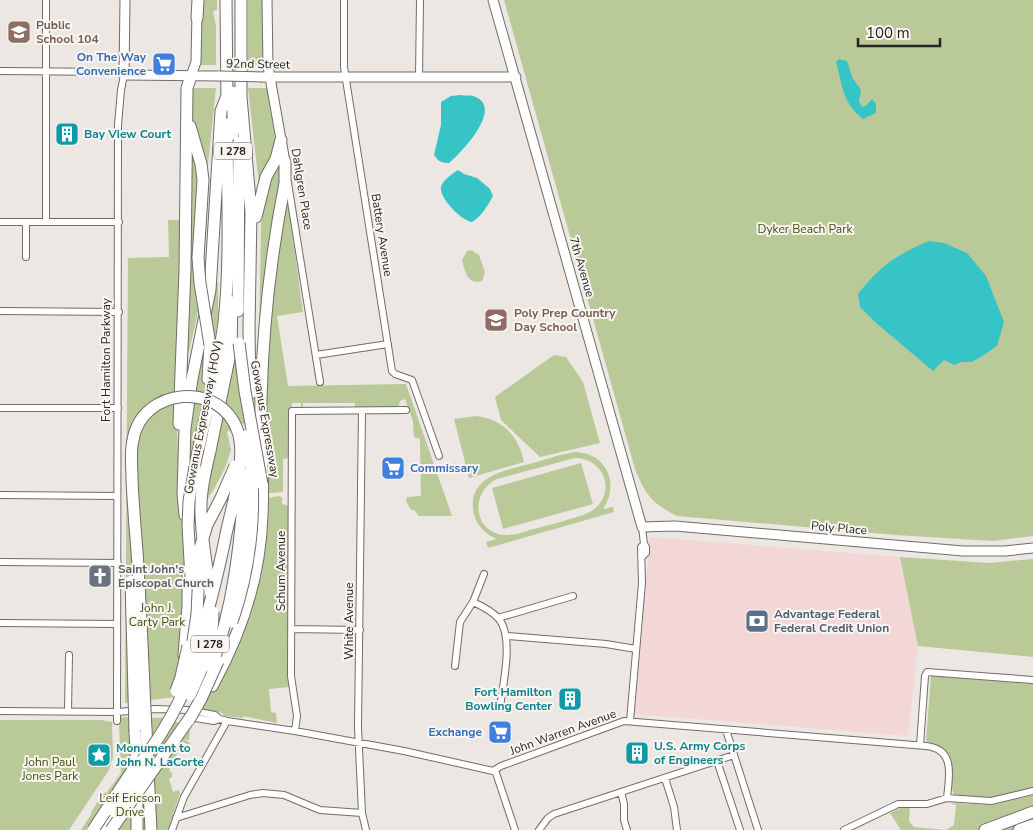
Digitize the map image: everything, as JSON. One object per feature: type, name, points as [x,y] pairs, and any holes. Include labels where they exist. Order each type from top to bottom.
[{"type":"highway","points":[[197,0],[197,18]]},
{"type":"highway","name":"I 278","points":[[94,830],[136,768],[154,736],[177,689],[188,652],[192,605],[188,526],[189,501],[218,357],[225,308],[227,262],[226,0]]},
{"type":"highway","name":"Gowanus Expressway (HOV)","points":[[102,830],[156,751],[187,700],[210,648],[213,612],[201,522],[201,505],[202,484],[220,408],[231,349],[233,0]]},
{"type":"highway","name":"Gowanus Expressway","points":[[111,830],[189,720],[222,668],[231,650],[245,609],[260,544],[262,484],[245,391],[239,343],[238,211],[241,0]]},
{"type":"highway","points":[[183,473],[179,427],[185,270],[187,88],[196,76]]},
{"type":"highway","name":"Gowanus Expressway","points":[[241,91],[251,212],[250,396]]},
{"type":"highway","name":"I 278","points":[[94,830],[176,708],[187,628],[188,579],[183,494],[185,428],[190,388],[210,290],[221,111],[227,96]]},
{"type":"highway","points":[[187,112],[201,164],[203,180],[198,258],[210,345],[203,425]]},
{"type":"highway","points":[[251,251],[261,192],[266,177],[276,159],[280,140]]},
{"type":"highway","points":[[262,484],[261,396],[269,288],[284,183],[285,162]]},
{"type":"highway","points":[[151,830],[141,731],[125,447],[129,428],[136,414],[152,399],[177,389],[199,389],[211,393],[223,400],[239,418],[248,442],[252,481],[248,559],[233,620],[215,669],[189,720]]},
{"type":"highway","points":[[129,529],[128,446],[130,433],[138,416],[158,398],[178,392],[199,393],[210,396],[222,403],[234,416],[241,429],[245,448],[245,474],[234,580],[224,629],[211,668]]},
{"type":"highway","points":[[136,768],[152,749],[170,720],[195,664],[235,496],[241,448],[236,428],[223,409],[205,398],[185,395],[165,400],[154,406],[145,414],[136,429],[132,445],[141,731],[138,812],[137,830]]},
{"type":"highway","points":[[134,512],[136,499],[136,440],[141,425],[148,415],[162,404],[185,398],[204,402],[221,411],[228,418],[235,432],[238,444],[237,458],[221,498],[206,525],[200,548],[197,614],[191,654],[176,708]]},
{"type":"highway","points":[[986,830],[1033,812]]},
{"type":"highway","points":[[1019,830],[1033,825]]},
{"type":"main road","name":"Fort Hamilton Parkway","points":[[124,75],[125,0]]},
{"type":"main road","name":"Dahlgren Place","points":[[267,0],[268,66],[266,77],[285,162]]},
{"type":"main road","name":"7th Avenue","points":[[493,0],[642,527]]},
{"type":"main road","points":[[196,76],[197,18]]},
{"type":"main road","name":"92nd Street","points":[[124,75],[516,78]]},
{"type":"main road","name":"Poly Place","points":[[642,527],[675,526],[963,550],[1004,551],[1033,548]]},
{"type":"street","points":[[46,0],[46,222]]},
{"type":"street","name":"Battery Avenue","points":[[344,0],[344,67],[392,371],[395,374],[412,380],[439,456]]},
{"type":"street","points":[[419,77],[420,0]]},
{"type":"street","name":"92nd Street","points":[[0,71],[116,72],[124,75]]},
{"type":"street","name":"Fort Hamilton Parkway","points":[[117,721],[118,125],[124,75]]},
{"type":"street","name":"Dahlgren Place","points":[[285,162],[320,382]]},
{"type":"street","points":[[0,222],[119,222]]},
{"type":"street","points":[[26,222],[26,257]]},
{"type":"street","points":[[0,311],[119,312]]},
{"type":"street","points":[[316,355],[388,344]]},
{"type":"street","points":[[0,408],[118,408]]},
{"type":"street","points":[[362,411],[406,410]]},
{"type":"street","name":"Schum Avenue","points":[[296,731],[291,676],[292,411],[362,411]]},
{"type":"street","name":"White Avenue","points":[[362,411],[358,727],[362,813],[366,830]]},
{"type":"street","points":[[0,496],[117,496]]},
{"type":"street","name":"7th Avenue","points":[[630,721],[642,583],[641,547],[644,543],[642,527]]},
{"type":"street","points":[[0,562],[118,563]]},
{"type":"street","points":[[455,666],[460,622],[473,602],[484,574]]},
{"type":"street","points":[[498,618],[573,596]]},
{"type":"street","points":[[473,602],[498,618],[507,636],[500,707]]},
{"type":"street","points":[[0,623],[117,624]]},
{"type":"street","points":[[292,629],[360,630]]},
{"type":"street","points":[[507,636],[606,644],[636,649]]},
{"type":"street","points":[[68,711],[69,655]]},
{"type":"street","points":[[920,745],[925,676],[927,672],[1033,680]]},
{"type":"street","points":[[0,711],[117,712],[176,708],[215,715],[227,721],[360,743],[493,771],[496,773],[515,830]]},
{"type":"street","points":[[172,830],[184,797],[227,721]]},
{"type":"street","name":"John Warren Avenue","points":[[493,771],[506,764],[579,737],[624,721],[630,721],[920,745],[936,748],[947,760],[949,770],[947,798]]},
{"type":"street","points":[[726,730],[758,830]]},
{"type":"street","points":[[539,830],[548,818],[554,814],[734,755]]},
{"type":"street","points":[[717,761],[740,830]]},
{"type":"street","points":[[664,778],[674,807],[677,830]]},
{"type":"street","points":[[844,830],[898,804],[927,804],[947,798],[991,801],[1033,791]]},
{"type":"street","points":[[620,792],[624,804],[626,830],[633,830]]},
{"type":"street","points":[[176,818],[250,795],[263,793],[284,795],[320,810],[362,813]]},
{"type":"shaded area","points":[[650,537],[900,557],[918,646],[908,736],[634,714]]},
{"type":"green space","points":[[202,0],[217,0],[217,10],[213,11],[216,26],[216,65],[200,65]]},
{"type":"green space","points":[[248,0],[262,0],[264,65],[248,65]]},
{"type":"green space","name":"Dyker Beach Park","points":[[504,0],[1033,0],[1033,536],[992,541],[896,535],[677,516],[661,507],[651,498],[635,469]]},
{"type":"green space","points":[[190,88],[216,88],[208,164],[205,165],[192,114]]},
{"type":"green space","points":[[248,88],[267,88],[276,145],[275,154],[259,185]]},
{"type":"green space","points":[[193,158],[198,174],[199,307],[189,352],[187,352],[190,202],[192,202]]},
{"type":"green space","points":[[282,158],[282,178],[267,279],[262,290],[262,316],[259,339],[261,225],[264,197],[268,181]]},
{"type":"green space","points":[[287,195],[303,312],[277,316],[288,386],[406,384],[452,516],[419,516],[414,510],[411,510],[406,501],[407,497],[421,496],[420,439],[414,437],[413,421],[405,399],[400,401],[396,407],[355,408],[355,403],[303,403],[303,407],[301,407],[301,403],[292,403],[292,408],[289,408],[289,458],[283,459],[283,492],[269,493],[263,436],[272,290]]},
{"type":"green space","name":"John J. Carty Park","points":[[168,220],[182,220],[178,452],[187,454],[187,434],[214,282],[218,282],[218,317],[214,345],[233,346],[256,417],[227,432],[231,450],[225,468],[199,512],[185,546],[184,696],[125,703],[128,258],[169,257]]},
{"type":"green space","points":[[471,250],[479,255],[485,272],[482,281],[473,281],[466,273],[462,260],[467,251]]},
{"type":"green space","points":[[554,355],[566,357],[583,382],[600,443],[540,457],[501,420],[495,397]]},
{"type":"green space","points":[[477,416],[495,421],[509,431],[522,453],[524,462],[469,478],[454,419]]},
{"type":"green space","points":[[575,452],[595,458],[607,471],[610,480],[610,490],[603,509],[613,507],[614,512],[488,548],[486,542],[497,539],[482,529],[474,514],[473,501],[476,491],[482,483],[501,472]],"holes":[[[575,458],[587,460],[596,466],[602,474],[605,483],[605,492],[601,502],[594,509],[571,519],[511,535],[497,533],[488,529],[482,521],[479,513],[479,503],[482,494],[488,485],[497,479]]]},
{"type":"green space","points":[[581,463],[593,504],[503,529],[492,488]]},
{"type":"green space","points":[[282,497],[282,504],[289,506],[289,687],[269,689],[271,712],[276,713],[277,723],[243,716],[243,718],[224,716],[222,713],[215,711],[212,713],[200,710],[230,659],[246,626],[256,595],[263,563],[268,530],[269,498]]},
{"type":"green space","points":[[900,557],[989,563],[1033,559],[1033,657],[918,646]]},
{"type":"green space","points":[[931,676],[1033,684],[1033,788],[984,798],[957,796],[953,792],[952,767],[947,753],[938,746],[926,741]]},
{"type":"green space","name":"Leif Ericson Drive","points":[[120,717],[167,718],[190,728],[189,740],[184,739],[190,743],[189,745],[183,742],[169,770],[172,773],[172,777],[169,779],[173,792],[179,790],[180,793],[168,830],[81,830],[103,794],[107,792],[121,773]]},
{"type":"green space","name":"John Paul Jones Park","points":[[0,720],[101,720],[112,722],[113,757],[109,770],[69,830],[0,830]]},
{"type":"green space","points":[[1033,795],[1033,830],[946,830],[954,825],[956,805],[950,803],[993,805]]},
{"type":"green space","points":[[904,806],[910,806],[909,821],[914,827],[946,830],[901,830],[890,813]]},
{"type":"water","points":[[839,59],[847,61],[852,77],[861,90],[859,101],[862,107],[867,105],[872,99],[876,104],[876,113],[863,119],[851,106],[842,87],[836,62]]},
{"type":"water","points":[[451,96],[473,96],[482,101],[485,109],[483,119],[478,130],[462,150],[449,163],[442,162],[434,155],[441,125],[441,102]]},
{"type":"water","points":[[458,170],[477,178],[490,189],[493,196],[487,207],[472,222],[463,218],[452,208],[441,192],[444,182]]},
{"type":"water","points":[[929,241],[944,243],[967,253],[986,276],[1004,322],[997,346],[971,362],[962,362],[954,365],[944,360],[933,371],[860,307],[858,294],[889,262]]},
{"type":"place","name":"Public School 104","points":[[19,32]]},
{"type":"place","name":"On The Way Convenience","points":[[164,64]]},
{"type":"place","name":"Bay View Court","points":[[67,134]]},
{"type":"place","name":"Poly Prep Country Day School","points":[[496,320]]},
{"type":"place","name":"Commissary","points":[[393,468]]},
{"type":"place","name":"Saint John's Episcopal Church","points":[[100,576]]},
{"type":"place","name":"Advantage Federal Federal Credit Union","points":[[757,621]]},
{"type":"place","name":"Fort Hamilton Bowling Center","points":[[570,699]]},
{"type":"place","name":"Exchange","points":[[500,732]]},
{"type":"place","name":"U.S. Army Corps of Engineers","points":[[637,753]]},
{"type":"place","name":"Monument to John N. LaCorte","points":[[99,755]]}]
